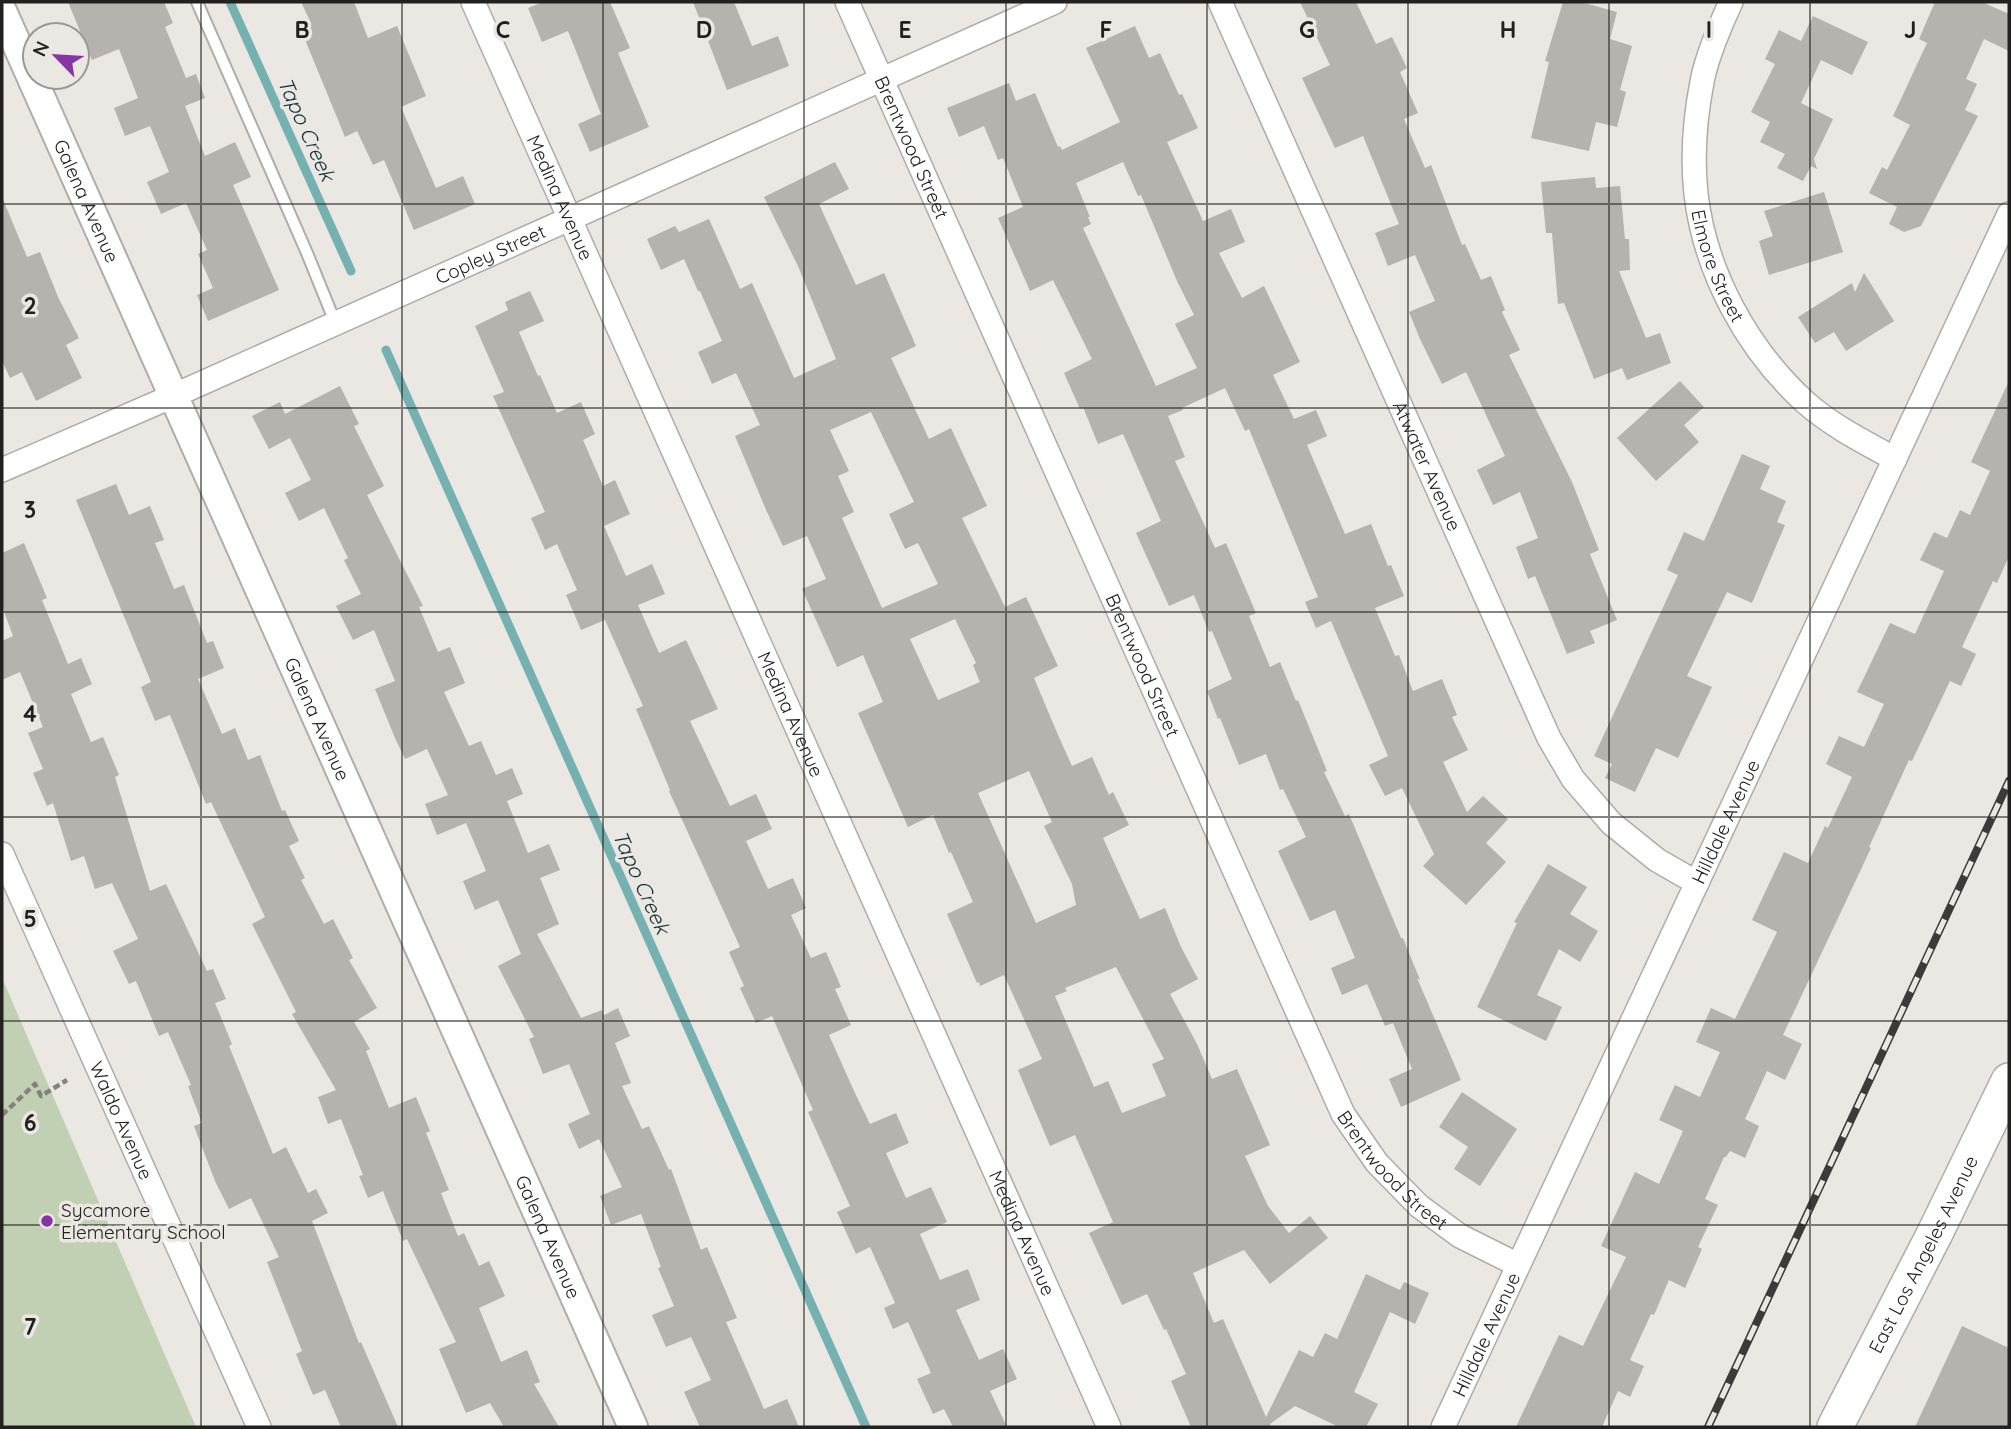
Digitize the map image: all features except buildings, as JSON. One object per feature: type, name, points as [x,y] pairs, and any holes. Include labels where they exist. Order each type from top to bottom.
[{"type":"main road","name":"East Los Angeles Avenue","points":[[1835,1427],[1935,1233],[2009,1081]]},
{"type":"street","name":"Medina Avenue","points":[[472,2],[1109,1427]]},
{"type":"street","name":"Brentwood Street","points":[[847,2],[1343,1114],[1377,1163],[1419,1206],[1461,1236],[1518,1265]]},
{"type":"street","name":"Copley Street","points":[[2,470],[1055,2]]},
{"type":"street","name":"Atwater Avenue","points":[[1220,2],[1549,738],[1573,779],[1611,823],[1657,860],[1697,883]]},
{"type":"street","name":"Elmore Street","points":[[1731,2],[1702,79],[1695,132],[1696,194],[1708,251],[1731,307],[1763,357],[1805,402],[1848,434],[1895,459]]},
{"type":"street","name":"Galena Avenue","points":[[2,11],[633,1427]]},
{"type":"street","name":"Hilldale Avenue","points":[[1443,1427],[2009,214]]},
{"type":"street","name":"Waldo Avenue","points":[[2,854],[259,1427]]},
{"type":"lane","points":[[197,2],[335,323]]},
{"type":"path","points":[[2,1115],[35,1084],[41,1096],[67,1080]]},
{"type":"green space","name":"Sycamore Elementary School","points":[[2,978],[196,1427],[2,1427]]},
{"type":"waterway","name":"Tapo Creek","points":[[230,2],[351,271]]},
{"type":"waterway","name":"Tapo Creek","points":[[386,350],[866,1427]]},
{"type":"railway","points":[[1708,1427],[2009,781]]},
{"type":"place","name":"Sycamore Elementary School","points":[[47,1221]]}]
